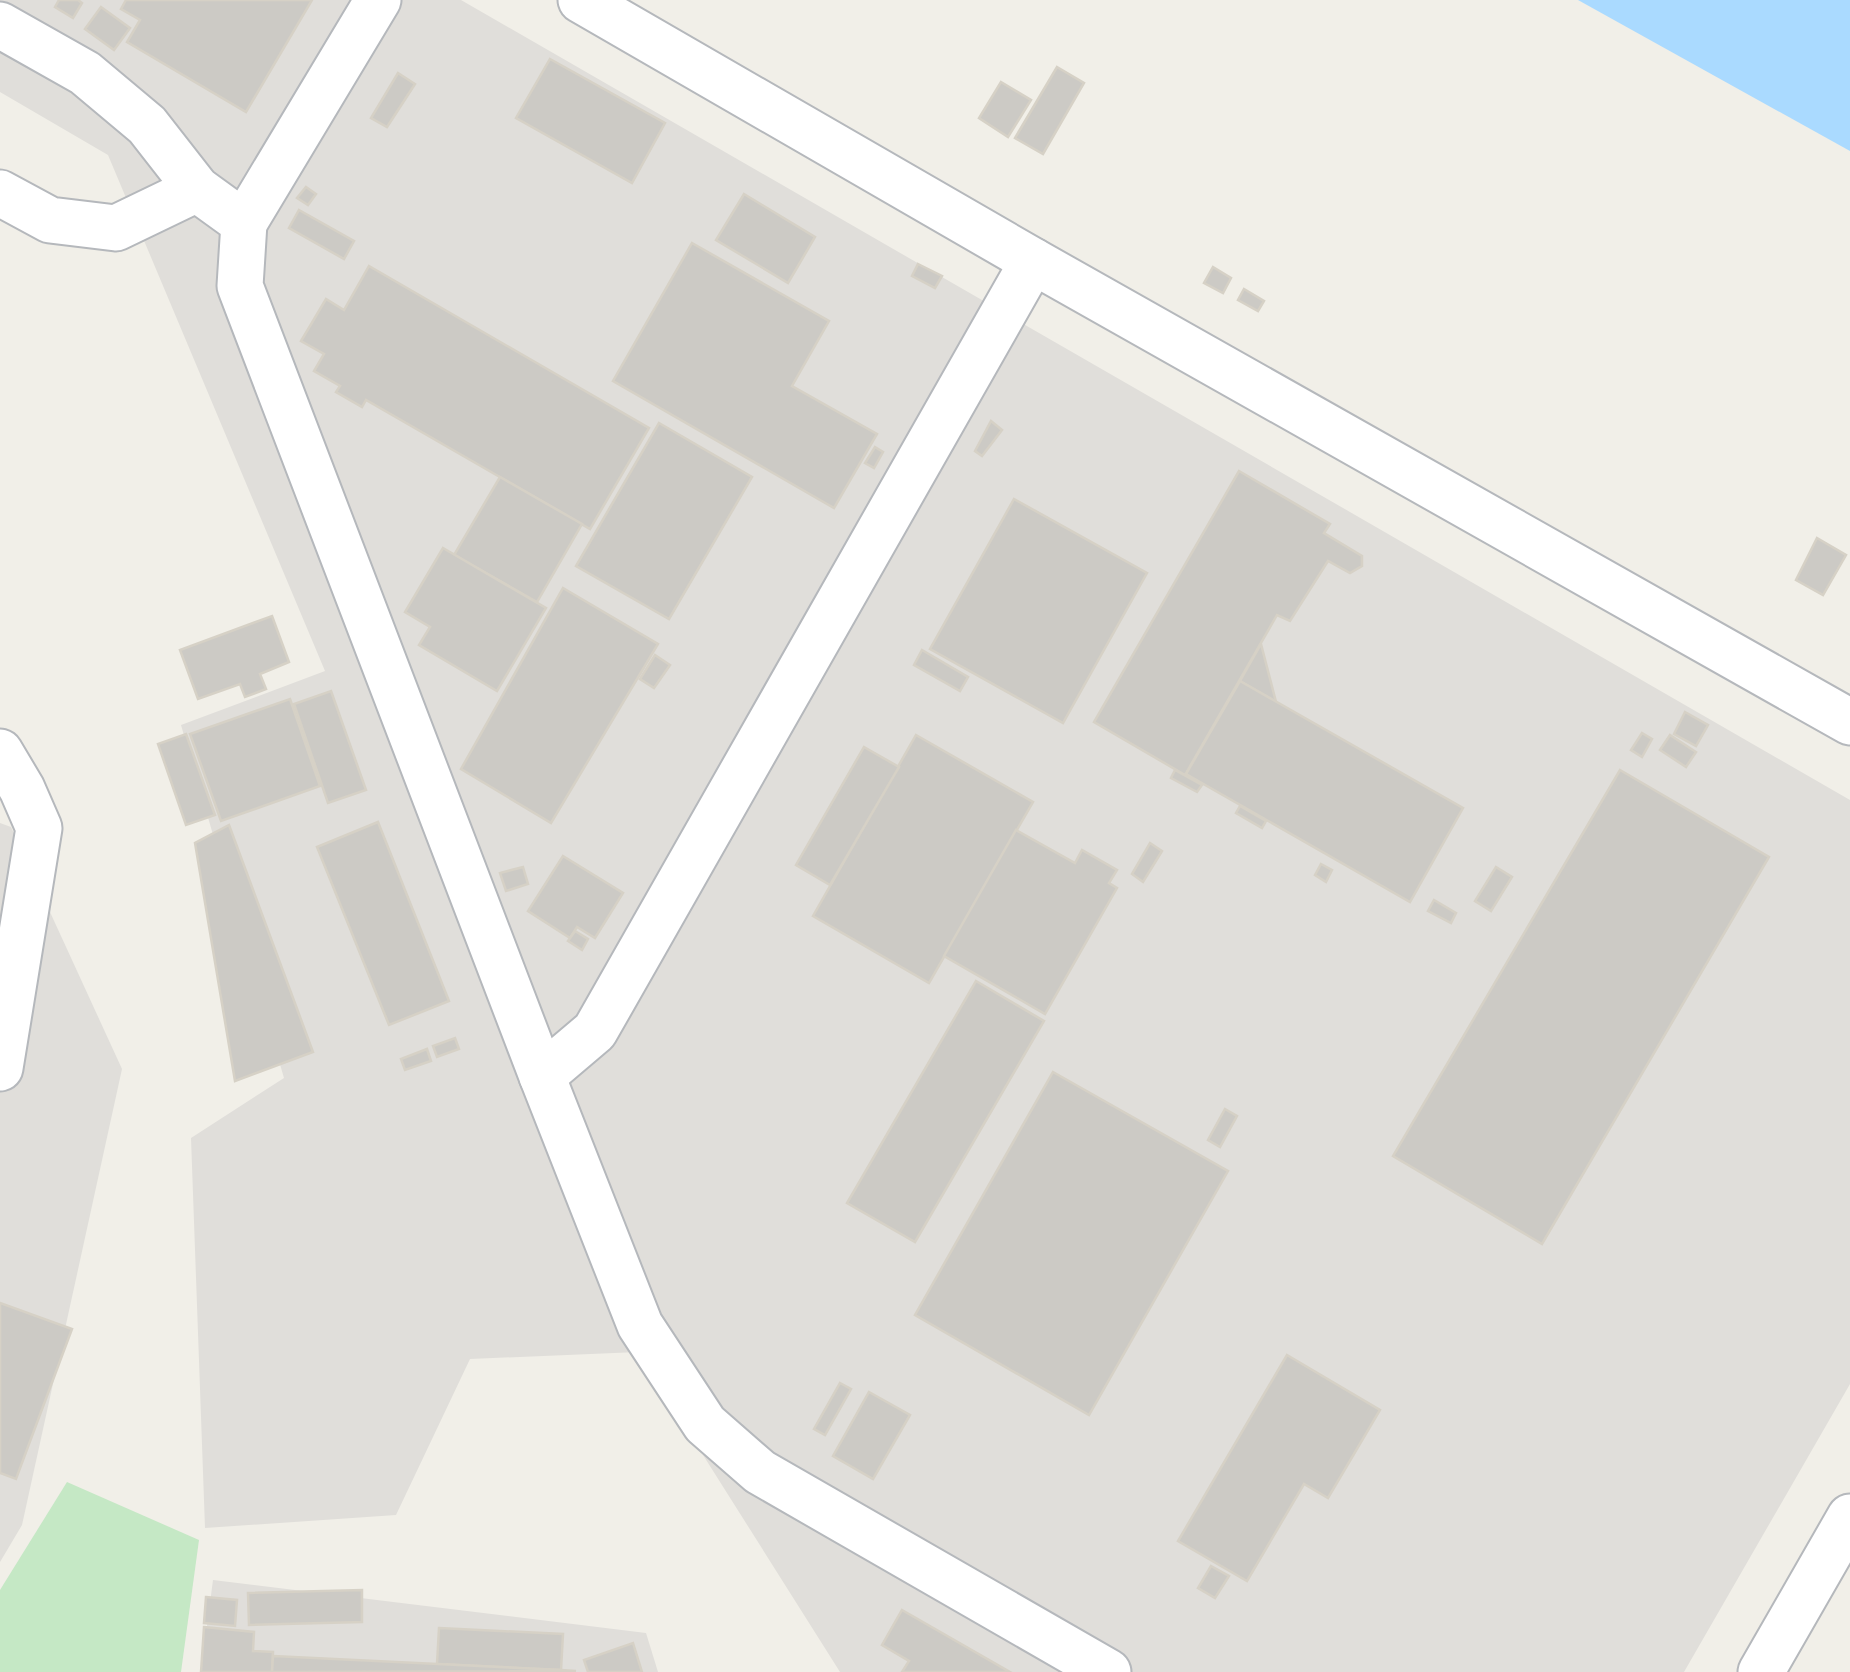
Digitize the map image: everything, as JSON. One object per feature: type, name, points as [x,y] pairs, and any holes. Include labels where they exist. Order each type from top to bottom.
[{"type":"street","points":[[378,0],[244,223],[240,286],[640,1325],[705,1424],[760,1472],[1108,1672]]},
{"type":"street","points":[[582,0],[1033,262],[1850,722]]},
{"type":"street","points":[[0,25],[84,74],[147,125],[197,189],[244,223]]},
{"type":"street","points":[[0,193],[50,220],[116,228],[197,189]]},
{"type":"street","points":[[542,1076],[595,1031],[1033,262]]},
{"type":"street","points":[[0,752],[39,828],[0,1068]]},
{"type":"street","points":[[1761,1672],[1850,1517]]},
{"type":"shaded area","points":[[0,0],[461,0],[1850,800],[1850,1384],[1684,1672],[840,1672],[638,1352],[470,1359],[396,1515],[205,1528],[191,1138],[284,1078],[181,725],[325,671],[108,155],[0,92]]},
{"type":"shaded area","points":[[0,823],[11,827],[122,1069],[22,1525],[0,1562]]},
{"type":"shaded area","points":[[213,1580],[646,1633],[658,1672],[201,1672]]},
{"type":"green space","points":[[67,1482],[199,1540],[181,1672],[0,1672],[0,1590]]},
{"type":"water","points":[[1578,0],[1850,0],[1850,151]]},
{"type":"building","points":[[59,0],[82,3],[73,18],[55,7]]},
{"type":"building","points":[[126,0],[312,0],[246,112],[127,42],[140,20],[121,9]]},
{"type":"building","points":[[101,7],[130,28],[114,50],[85,29]]},
{"type":"building","points":[[550,59],[665,123],[632,183],[516,118]]},
{"type":"building","points":[[1057,67],[1084,83],[1043,154],[1015,138]]},
{"type":"building","points":[[398,73],[415,84],[387,127],[371,118]]},
{"type":"building","points":[[1001,82],[1031,100],[1008,137],[979,118]]},
{"type":"building","points":[[306,187],[316,194],[308,205],[297,198]]},
{"type":"building","points":[[744,194],[815,237],[788,283],[716,240]]},
{"type":"building","points":[[299,210],[354,241],[344,259],[289,228]]},
{"type":"building","points":[[692,243],[829,321],[792,386],[877,434],[834,508],[613,381]]},
{"type":"building","points":[[918,264],[942,276],[935,288],[912,276]]},
{"type":"building","points":[[369,266],[649,428],[590,529],[366,400],[362,407],[336,392],[340,386],[314,371],[324,354],[301,341],[326,299],[344,310]]},
{"type":"building","points":[[1213,267],[1231,278],[1223,293],[1204,283]]},
{"type":"building","points":[[1244,289],[1264,301],[1258,311],[1238,300]]},
{"type":"building","points":[[991,421],[1002,430],[982,456],[975,451]]},
{"type":"building","points":[[659,423],[752,477],[669,619],[576,566]]},
{"type":"building","points":[[875,447],[883,452],[874,468],[865,463]]},
{"type":"building","points":[[1239,471],[1330,524],[1324,533],[1362,556],[1362,566],[1350,573],[1328,561],[1290,621],[1277,615],[1185,775],[1094,722]]},
{"type":"building","points":[[500,477],[582,524],[537,602],[454,555]]},
{"type":"building","points":[[1014,499],[1147,573],[1063,723],[930,649]]},
{"type":"building","points":[[1817,538],[1846,555],[1823,595],[1796,580]]},
{"type":"building","points":[[443,548],[546,608],[497,691],[419,645],[430,627],[405,612]]},
{"type":"building","points":[[563,588],[658,644],[551,823],[461,769]]},
{"type":"building","points":[[272,616],[289,662],[260,674],[266,689],[245,697],[240,684],[198,699],[180,650]]},
{"type":"building","points":[[1261,644],[1276,702],[1240,681]]},
{"type":"building","points":[[922,650],[968,677],[960,691],[914,665]]},
{"type":"building","points":[[655,655],[670,665],[654,688],[640,679]]},
{"type":"building","points":[[1240,681],[1463,808],[1410,902],[1186,774]]},
{"type":"building","points":[[331,691],[366,790],[328,803],[294,704]]},
{"type":"building","points":[[290,699],[320,786],[221,821],[190,734]]},
{"type":"building","points":[[1685,712],[1708,725],[1696,746],[1674,734]]},
{"type":"building","points":[[1642,733],[1652,739],[1642,757],[1631,750]]},
{"type":"building","points":[[186,734],[215,815],[186,825],[158,744]]},
{"type":"building","points":[[916,735],[1033,802],[929,983],[813,916]]},
{"type":"building","points":[[1670,735],[1696,752],[1686,767],[1660,750]]},
{"type":"building","points":[[864,747],[899,767],[830,885],[796,865]]},
{"type":"building","points":[[1175,770],[1202,785],[1197,792],[1171,778]]},
{"type":"building","points":[[1620,770],[1769,857],[1542,1244],[1393,1156]]},
{"type":"building","points":[[1240,806],[1266,821],[1262,828],[1236,813]]},
{"type":"building","points":[[378,822],[449,1001],[389,1025],[317,847]]},
{"type":"building","points":[[229,825],[313,1052],[235,1081],[195,843]]},
{"type":"building","points":[[1016,830],[1075,863],[1082,850],[1117,870],[1109,883],[1117,888],[1045,1014],[944,956]]},
{"type":"building","points":[[1150,843],[1162,851],[1143,882],[1132,874]]},
{"type":"building","points":[[563,856],[623,893],[595,938],[577,927],[570,938],[528,911]]},
{"type":"building","points":[[1321,864],[1332,870],[1326,882],[1315,875]]},
{"type":"building","points":[[523,867],[528,884],[506,891],[500,873]]},
{"type":"building","points":[[1496,867],[1512,877],[1491,911],[1475,901]]},
{"type":"building","points":[[1434,900],[1456,913],[1451,923],[1428,911]]},
{"type":"building","points":[[575,931],[588,939],[582,950],[568,941]]},
{"type":"building","points":[[976,981],[1044,1021],[915,1242],[847,1203]]},
{"type":"building","points":[[455,1038],[459,1049],[437,1057],[433,1046]]},
{"type":"building","points":[[427,1049],[431,1061],[405,1070],[401,1059]]},
{"type":"building","points":[[1053,1072],[1228,1171],[1089,1415],[915,1315]]},
{"type":"building","points":[[1225,1109],[1237,1116],[1220,1147],[1208,1140]]},
{"type":"building","points":[[0,1303],[72,1329],[16,1479],[0,1473]]},
{"type":"building","points":[[1287,1355],[1380,1410],[1328,1498],[1304,1484],[1247,1581],[1178,1541]]},
{"type":"building","points":[[840,1383],[851,1389],[825,1435],[814,1429]]},
{"type":"building","points":[[869,1392],[910,1415],[873,1479],[833,1456]]},
{"type":"building","points":[[1211,1566],[1229,1576],[1215,1598],[1198,1588]]},
{"type":"building","points":[[362,1590],[362,1622],[249,1625],[248,1593]]},
{"type":"building","points":[[206,1597],[237,1600],[235,1626],[204,1623]]},
{"type":"building","points":[[902,1610],[1010,1672],[902,1672],[909,1661],[882,1645]]},
{"type":"building","points":[[204,1627],[254,1632],[253,1651],[273,1652],[272,1672],[201,1672]]},
{"type":"building","points":[[439,1628],[563,1634],[561,1670],[437,1664]]},
{"type":"building","points":[[633,1643],[642,1672],[588,1672],[584,1660]]},
{"type":"building","points":[[273,1656],[561,1670],[576,1671],[272,1672]]}]
